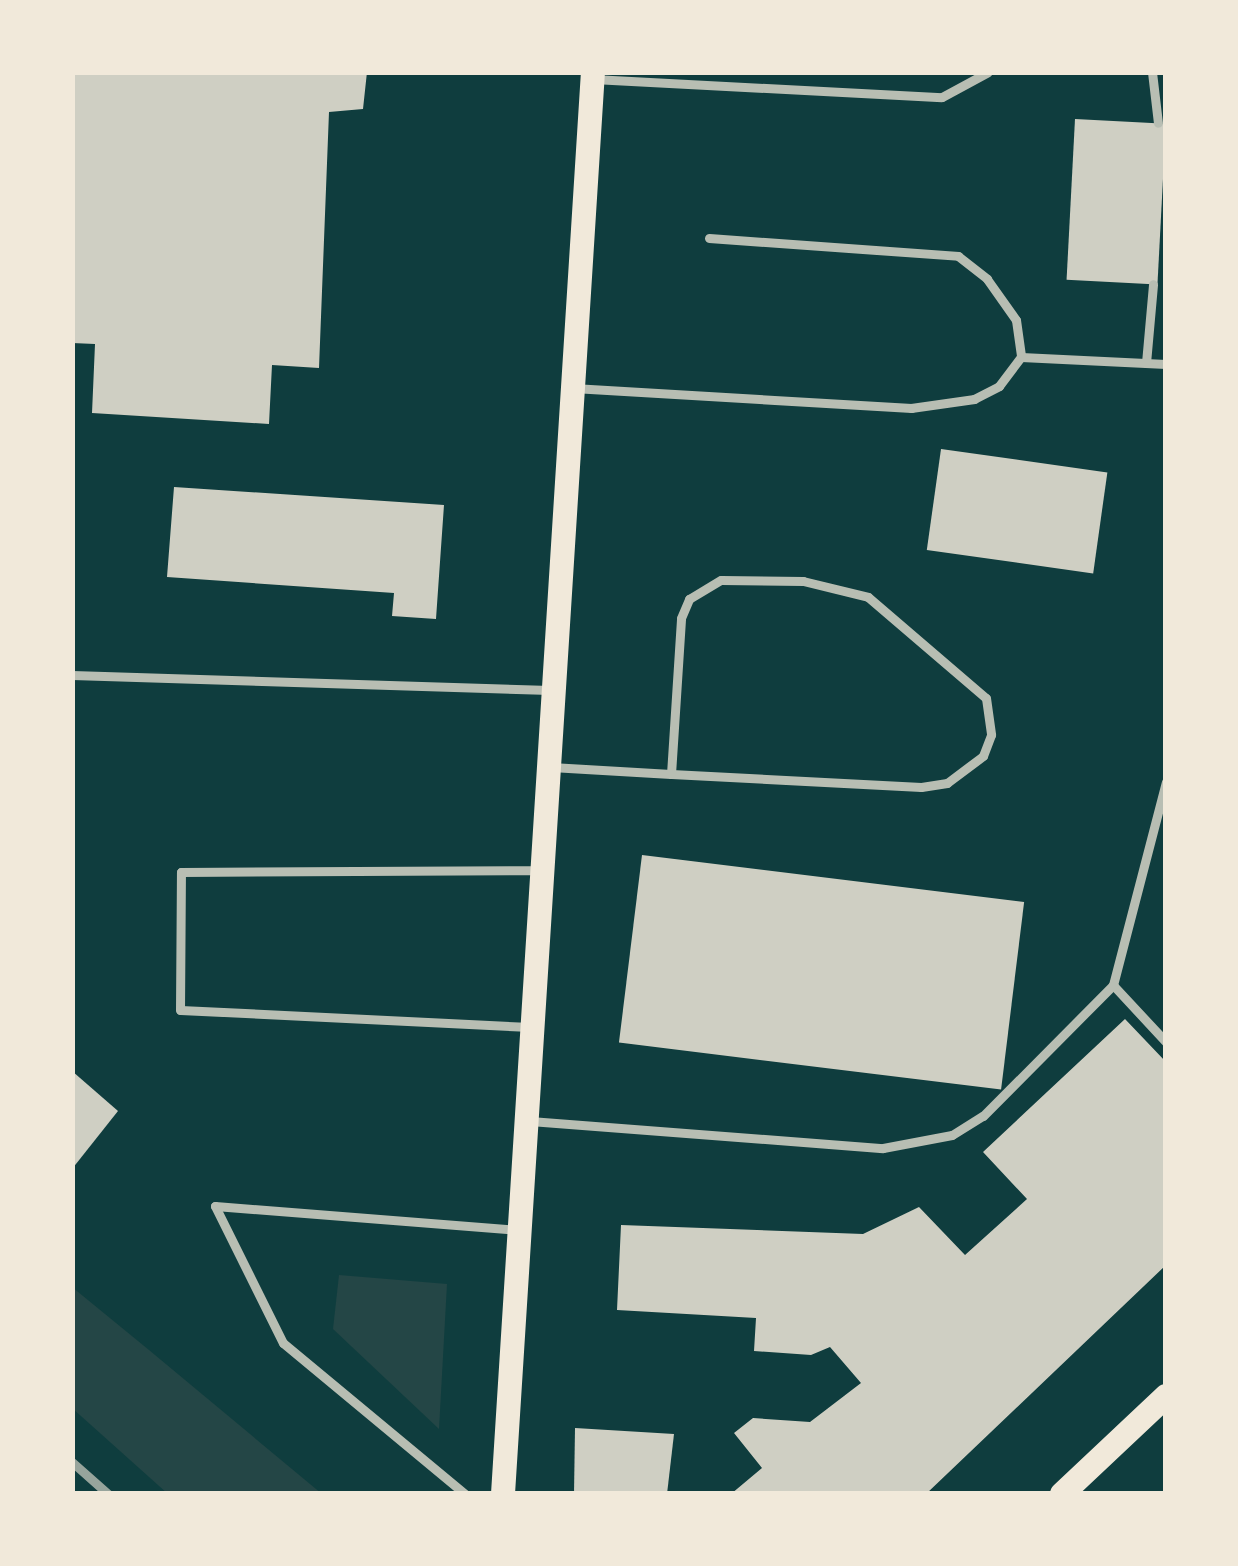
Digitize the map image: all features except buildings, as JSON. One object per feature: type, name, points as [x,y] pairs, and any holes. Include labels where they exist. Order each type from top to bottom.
[{"type":"main road","points":[[503,1494],[524,1231],[593,76]]},
{"type":"main road","points":[[1062,1494],[1166,1396]]},
{"type":"lane","points":[[593,76],[942,98],[988,72]]},
{"type":"lane","points":[[1152,72],[1159,123]]},
{"type":"lane","points":[[573,388],[911,408],[974,400],[999,386],[1021,357],[1016,320],[987,279],[958,256],[709,238]]},
{"type":"lane","points":[[1146,363],[1154,284]]},
{"type":"lane","points":[[1021,357],[1166,364]]},
{"type":"lane","points":[[551,767],[671,774],[947,783],[983,756],[991,714],[968,674],[868,597],[803,580],[721,580],[689,599],[681,618],[671,774]]},
{"type":"lane","points":[[72,675],[555,690]]},
{"type":"lane","points":[[530,1121],[844,1147],[931,1142],[983,1117],[1113,985],[1166,782]]},
{"type":"lane","points":[[535,1028],[179,1010],[181,872],[544,870]]},
{"type":"lane","points":[[1113,985],[1166,1042]]},
{"type":"lane","points":[[465,1494],[283,1343],[215,1206],[524,1231]]},
{"type":"shaded area","points":[[339,1275],[447,1284],[439,1429],[333,1329]]},
{"type":"shaded area","points":[[72,1287],[322,1494],[168,1494],[72,1408]]},
{"type":"railway","points":[[72,1462],[108,1494]]}]
